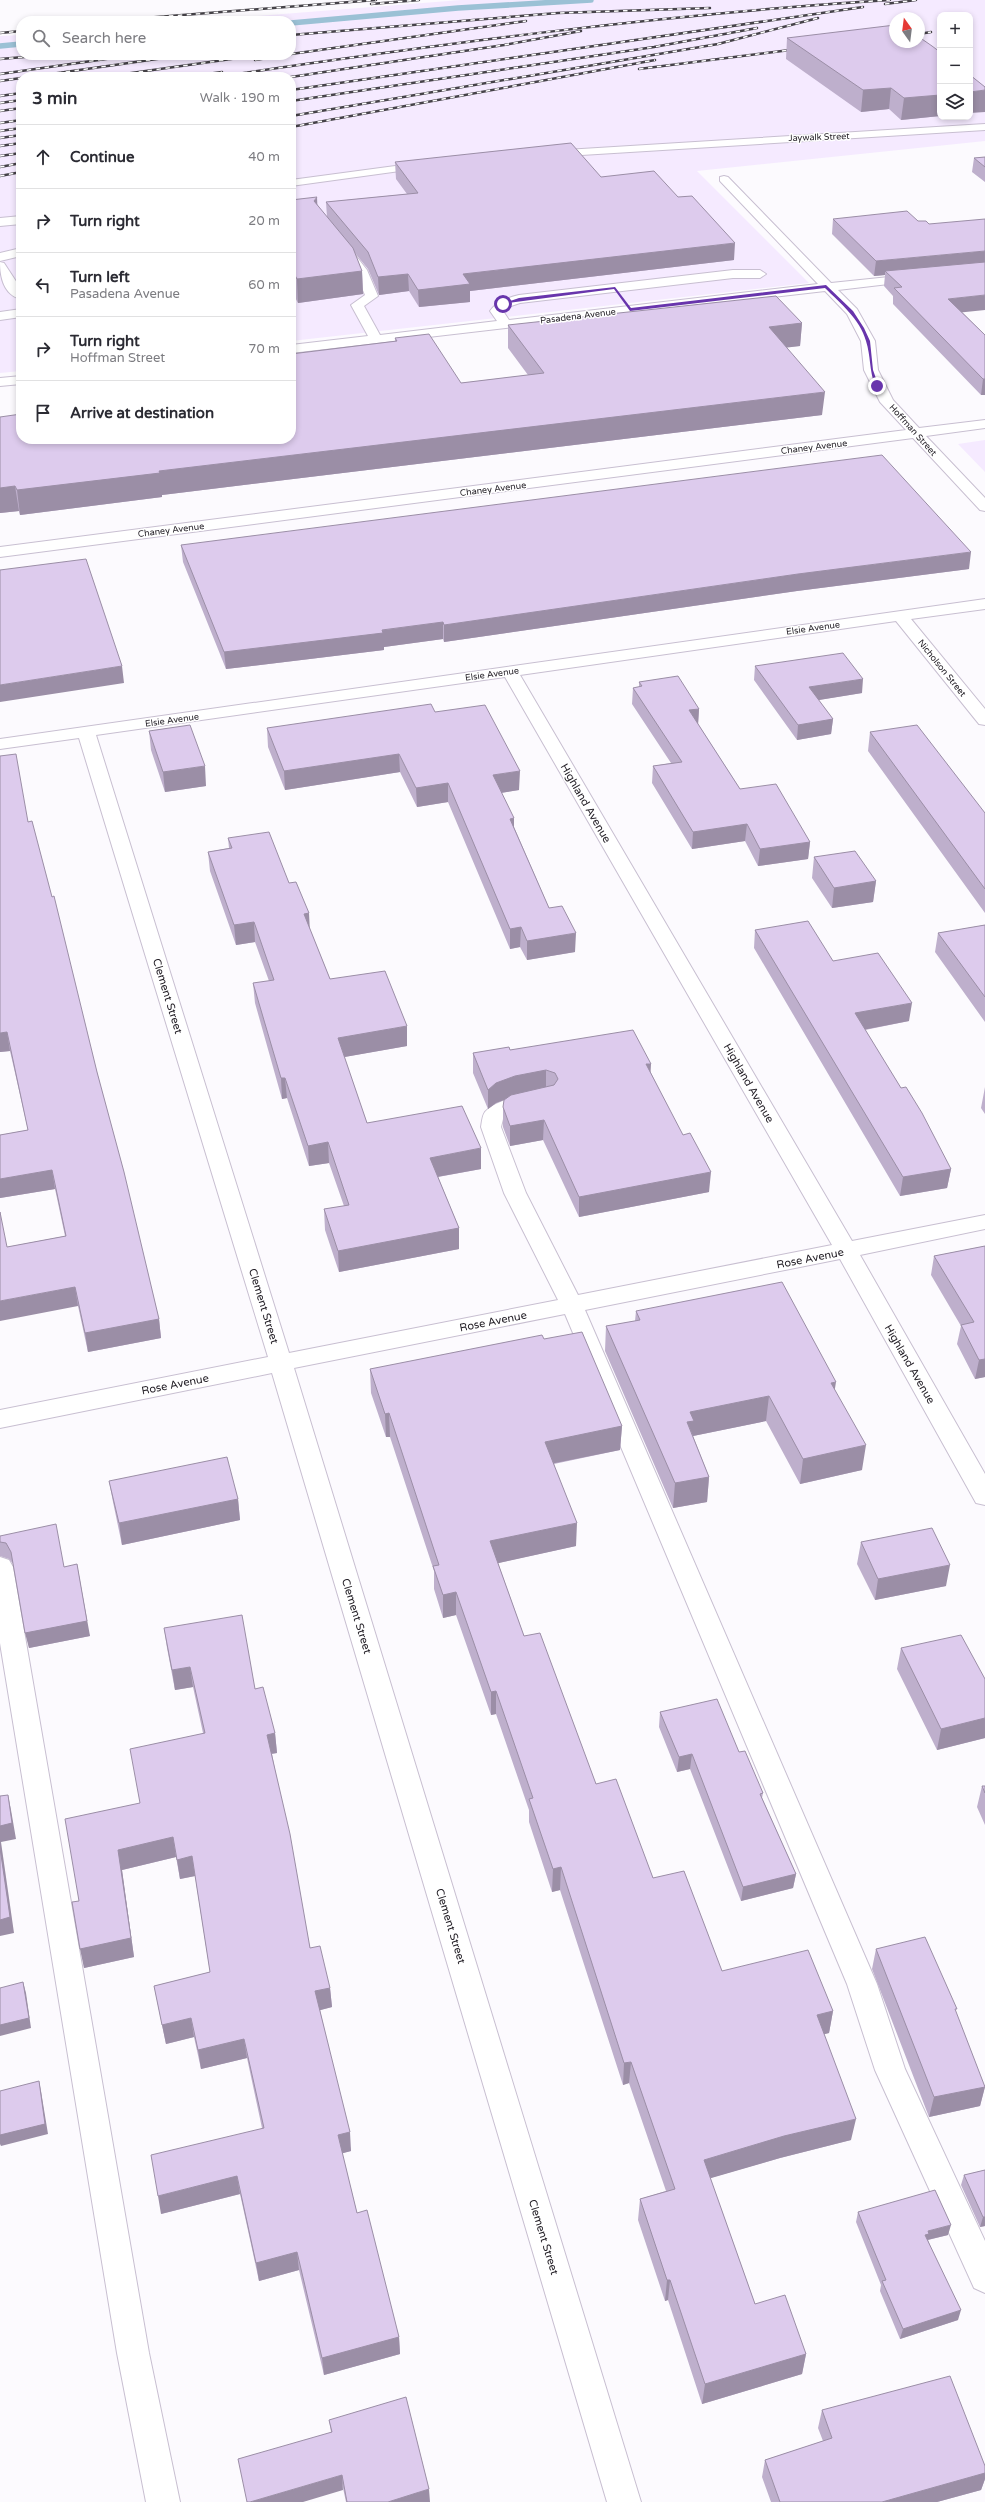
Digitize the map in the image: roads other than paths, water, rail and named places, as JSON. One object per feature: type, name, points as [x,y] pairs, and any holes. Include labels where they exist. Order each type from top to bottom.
[{"type":"street","name":"Jaywalk Street","points":[[537,155],[985,127]]},
{"type":"street","points":[[296,182],[436,164]]},
{"type":"street","name":"Hoffman Street","points":[[724,179],[852,312],[868,341],[871,370],[877,386],[887,402],[915,434],[985,507]]},
{"type":"street","points":[[0,222],[16,220]]},
{"type":"street","points":[[336,240],[361,270],[372,296],[357,304],[376,339]]},
{"type":"street","points":[[0,257],[16,253]]},
{"type":"street","points":[[0,266],[13,289],[16,291]]},
{"type":"street","points":[[505,324],[496,311],[503,304],[519,299],[733,274],[760,274]]},
{"type":"street","name":"Pasadena Avenue","points":[[296,348],[826,286],[928,276]]},
{"type":"street","points":[[615,288],[630,310]]},
{"type":"street","points":[[0,316],[16,313]]},
{"type":"street","points":[[0,381],[16,380]]},
{"type":"street","name":"Chaney Avenue","points":[[0,552],[985,424]]},
{"type":"street","name":"Elsie Avenue","points":[[0,744],[899,615],[985,604]]},
{"type":"street","name":"Nicholson Street","points":[[899,615],[985,720]]},
{"type":"street","name":"Highland Avenue","points":[[510,671],[846,1250],[985,1496]]},
{"type":"street","name":"Clement Street","points":[[86,732],[281,1363],[624,2502]]},
{"type":"street","points":[[546,1098],[503,1108],[493,1116],[491,1127],[515,1193],[572,1305],[862,1984],[890,2070],[985,2277]]},
{"type":"street","name":"Rose Avenue","points":[[0,1419],[985,1222]]},
{"type":"street","points":[[0,1567],[133,2353],[163,2502]]},
{"type":"waterway","points":[[296,23],[458,8],[591,0]]},
{"type":"waterway","points":[[0,46],[16,44]]},
{"type":"railway","points":[[170,16],[376,0]]},
{"type":"railway","points":[[371,4],[419,0]]},
{"type":"railway","points":[[251,72],[552,31],[721,13],[890,0]]},
{"type":"railway","points":[[885,4],[916,0]]},
{"type":"railway","points":[[296,89],[863,7]]},
{"type":"railway","points":[[296,35],[558,13],[710,8]]},
{"type":"railway","points":[[296,115],[718,44],[818,18]]},
{"type":"railway","points":[[296,53],[526,21]]},
{"type":"railway","points":[[296,100],[654,47],[757,28]]},
{"type":"railway","points":[[0,33],[16,31]]},
{"type":"railway","points":[[296,76],[504,45],[581,31]]},
{"type":"railway","points":[[925,33],[931,32]]},
{"type":"railway","points":[[639,69],[798,49]]},
{"type":"railway","points":[[0,59],[16,58]]},
{"type":"railway","points":[[0,74],[99,60]]},
{"type":"railway","points":[[65,72],[150,60]]},
{"type":"railway","points":[[139,72],[224,60]]},
{"type":"railway","points":[[296,126],[655,60]]},
{"type":"railway","points":[[0,81],[16,79]]},
{"type":"railway","points":[[0,96],[16,94]]},
{"type":"railway","points":[[0,103],[16,101]]},
{"type":"railway","points":[[0,111],[16,109]]},
{"type":"railway","points":[[0,123],[16,121]]},
{"type":"railway","points":[[0,131],[16,129]]},
{"type":"railway","points":[[0,138],[16,136]]},
{"type":"railway","points":[[0,146],[16,144]]},
{"type":"railway","points":[[0,156],[16,154]]},
{"type":"railway","points":[[0,167],[16,164]]},
{"type":"railway","points":[[0,176],[16,173]]}]
